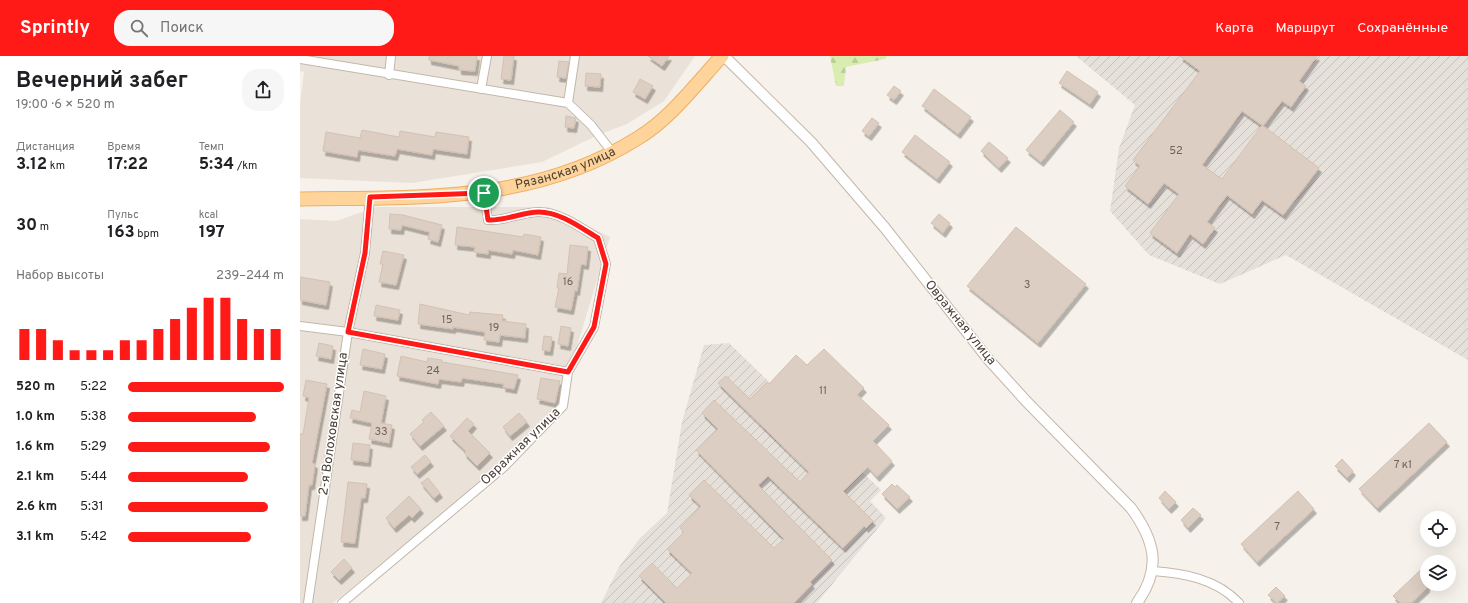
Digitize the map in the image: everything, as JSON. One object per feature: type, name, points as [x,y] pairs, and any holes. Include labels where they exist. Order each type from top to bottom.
[{"type":"main road","name":"Рязанская улица","points":[[300,199],[484,193],[560,176],[638,138],[659,122],[723,56]]},
{"type":"street","points":[[388,75],[392,56]]},
{"type":"street","points":[[481,89],[486,56]]},
{"type":"street","points":[[568,103],[575,56]]},
{"type":"street","name":"Овражная улица","points":[[723,56],[811,142],[885,228],[988,359],[1026,401],[1131,508],[1146,529],[1152,550],[1153,571],[1148,586],[1137,603]]},
{"type":"street","points":[[300,59],[388,75],[568,103],[591,125],[612,152]]},
{"type":"street","name":"Овражная улица","points":[[342,603],[504,467],[563,406],[568,372],[594,327],[606,264],[598,238],[560,216],[540,212],[499,220],[488,220],[484,193]]},
{"type":"street","name":"2-я Волоховская улица","points":[[308,603],[348,332],[365,253],[370,197]]},
{"type":"street","points":[[300,326],[348,332],[568,372]]},
{"type":"street","points":[[1153,571],[1182,573],[1210,583],[1239,603]]},
{"type":"shaded area","points":[[300,56],[695,56],[664,101],[627,124],[598,135],[542,162],[412,183],[300,178],[300,104],[304,72],[300,71]]},
{"type":"shaded area","points":[[1076,56],[1468,56],[1468,360],[1286,255],[1220,284],[1149,255],[1110,211],[1119,148],[1135,105]]},
{"type":"shaded area","points":[[377,207],[549,207],[610,237],[559,406],[469,492],[333,603],[300,603],[300,219],[336,221]]},
{"type":"shaded area","points":[[729,343],[881,490],[870,501],[886,518],[817,603],[601,603],[619,567],[640,538],[667,513],[682,422],[704,345]]},
{"type":"green space","points":[[830,56],[887,56],[885,59],[846,67],[844,86],[836,86]]},
{"type":"building","points":[[429,56],[477,56],[475,71],[459,70],[459,66],[429,60]]},
{"type":"building","points":[[504,56],[514,56],[511,80],[501,79]]},
{"type":"building","points":[[648,56],[669,56],[662,66]]},
{"type":"building","points":[[1180,56],[1317,56],[1299,81],[1306,86],[1291,107],[1282,101],[1263,126],[1319,168],[1283,215],[1262,200],[1252,214],[1227,195],[1207,222],[1215,228],[1203,244],[1190,234],[1177,253],[1150,233],[1179,194],[1164,183],[1148,204],[1125,186],[1140,166],[1133,160],[1200,71]],"holes":[[[1242,111],[1262,125],[1222,179],[1202,165]]]},
{"type":"building","points":[[559,61],[569,62],[566,78],[557,77]]},
{"type":"building","points":[[1067,71],[1098,92],[1090,104],[1059,83]]},
{"type":"building","points":[[586,73],[601,74],[600,87],[585,86]]},
{"type":"building","points":[[640,79],[653,86],[645,99],[633,92]]},
{"type":"building","points":[[894,86],[901,91],[894,100],[887,95]]},
{"type":"building","points":[[934,89],[971,117],[958,134],[922,106]]},
{"type":"building","points":[[1060,110],[1074,122],[1041,162],[1026,150]]},
{"type":"building","points":[[566,116],[576,118],[574,128],[565,127]]},
{"type":"building","points":[[872,118],[879,123],[869,136],[862,131]]},
{"type":"building","points":[[362,130],[399,137],[400,131],[435,137],[436,132],[469,137],[467,154],[433,149],[432,155],[397,149],[395,156],[358,150],[357,157],[323,151],[326,132],[360,138]]},
{"type":"building","points":[[915,135],[950,162],[937,179],[902,152]]},
{"type":"building","points":[[989,142],[1008,158],[999,168],[981,151]]},
{"type":"building","points":[[390,214],[403,215],[442,225],[438,242],[428,239],[430,232],[402,225],[401,230],[389,229]]},
{"type":"building","points":[[939,214],[950,223],[943,233],[931,223]]},
{"type":"building","points":[[457,227],[523,237],[524,234],[541,237],[538,255],[513,250],[512,254],[488,250],[488,254],[474,252],[475,247],[455,245]]},
{"type":"building","points":[[1016,227],[1086,284],[1038,343],[967,286]]},
{"type":"building","points":[[570,245],[588,247],[586,265],[581,264],[577,291],[575,290],[571,310],[555,307],[559,288],[557,288],[559,273],[567,274]]},
{"type":"building","points":[[383,251],[404,255],[396,285],[379,282],[383,264],[380,264]]},
{"type":"building","points":[[300,277],[330,282],[326,305],[300,300]]},
{"type":"building","points":[[420,304],[469,315],[470,312],[503,315],[502,321],[526,324],[525,338],[500,335],[499,342],[484,340],[485,332],[418,324]]},
{"type":"building","points":[[376,305],[400,310],[398,320],[374,316]]},
{"type":"building","points":[[561,326],[571,328],[568,346],[558,344]]},
{"type":"building","points":[[544,336],[552,337],[550,351],[542,350]]},
{"type":"building","points":[[319,343],[333,346],[331,359],[316,356]]},
{"type":"building","points":[[363,349],[385,354],[382,369],[360,365]]},
{"type":"building","points":[[824,349],[864,388],[857,395],[889,425],[873,441],[892,461],[877,477],[868,467],[843,491],[873,521],[866,528],[864,526],[843,548],[768,476],[758,485],[832,560],[810,582],[812,584],[794,603],[666,603],[639,576],[652,563],[677,588],[692,573],[667,549],[684,532],[680,528],[701,506],[689,495],[704,480],[774,548],[784,539],[696,450],[718,429],[702,413],[714,400],[800,482],[809,472],[718,383],[726,376],[750,399],[767,382],[769,384],[796,355],[807,365]]},
{"type":"building","points":[[401,356],[427,362],[428,358],[442,360],[442,362],[518,375],[514,389],[503,387],[504,384],[462,378],[461,382],[439,379],[438,384],[397,376]]},
{"type":"building","points":[[541,378],[560,381],[555,403],[537,399]]},
{"type":"building","points":[[306,380],[327,384],[312,463],[315,464],[312,485],[309,485],[305,516],[300,516],[300,434],[303,434],[309,398],[303,396]]},
{"type":"building","points":[[364,391],[386,396],[381,423],[392,425],[389,443],[369,439],[372,423],[350,418],[352,410],[360,412]]},
{"type":"building","points":[[431,412],[444,426],[420,446],[410,434],[424,422],[422,420]]},
{"type":"building","points":[[519,413],[527,422],[510,436],[503,427]]},
{"type":"building","points":[[467,418],[474,424],[468,431],[490,453],[477,466],[464,453],[466,451],[450,436]]},
{"type":"building","points":[[1429,423],[1447,442],[1377,508],[1359,489]]},
{"type":"building","points":[[353,443],[370,445],[368,462],[351,460]]},
{"type":"building","points":[[425,455],[431,462],[417,474],[411,467]]},
{"type":"building","points":[[1342,459],[1353,471],[1347,478],[1335,466]]},
{"type":"building","points":[[428,478],[440,493],[434,498],[421,483]]},
{"type":"building","points":[[348,482],[367,484],[365,498],[361,498],[355,543],[341,542]]},
{"type":"building","points":[[892,484],[895,487],[897,485],[910,497],[897,509],[882,494]]},
{"type":"building","points":[[1165,491],[1176,502],[1169,509],[1159,498]]},
{"type":"building","points":[[1298,491],[1314,509],[1257,562],[1241,544]]},
{"type":"building","points":[[409,496],[421,509],[412,518],[409,515],[394,528],[386,518]]},
{"type":"building","points":[[1193,508],[1201,515],[1188,528],[1181,520]]},
{"type":"building","points":[[344,559],[352,568],[339,580],[331,572]]},
{"type":"building","points":[[1420,571],[1420,591],[1424,591],[1411,603],[1400,603],[1393,596]]},
{"type":"building","points":[[1276,587],[1285,596],[1277,603],[1268,595]]},
{"type":"route","points":[[484,193],[488,220],[499,220],[540,212],[560,216],[598,238],[606,264],[594,327],[568,372],[348,332],[365,253],[370,197],[441,196],[484,193]]}]
